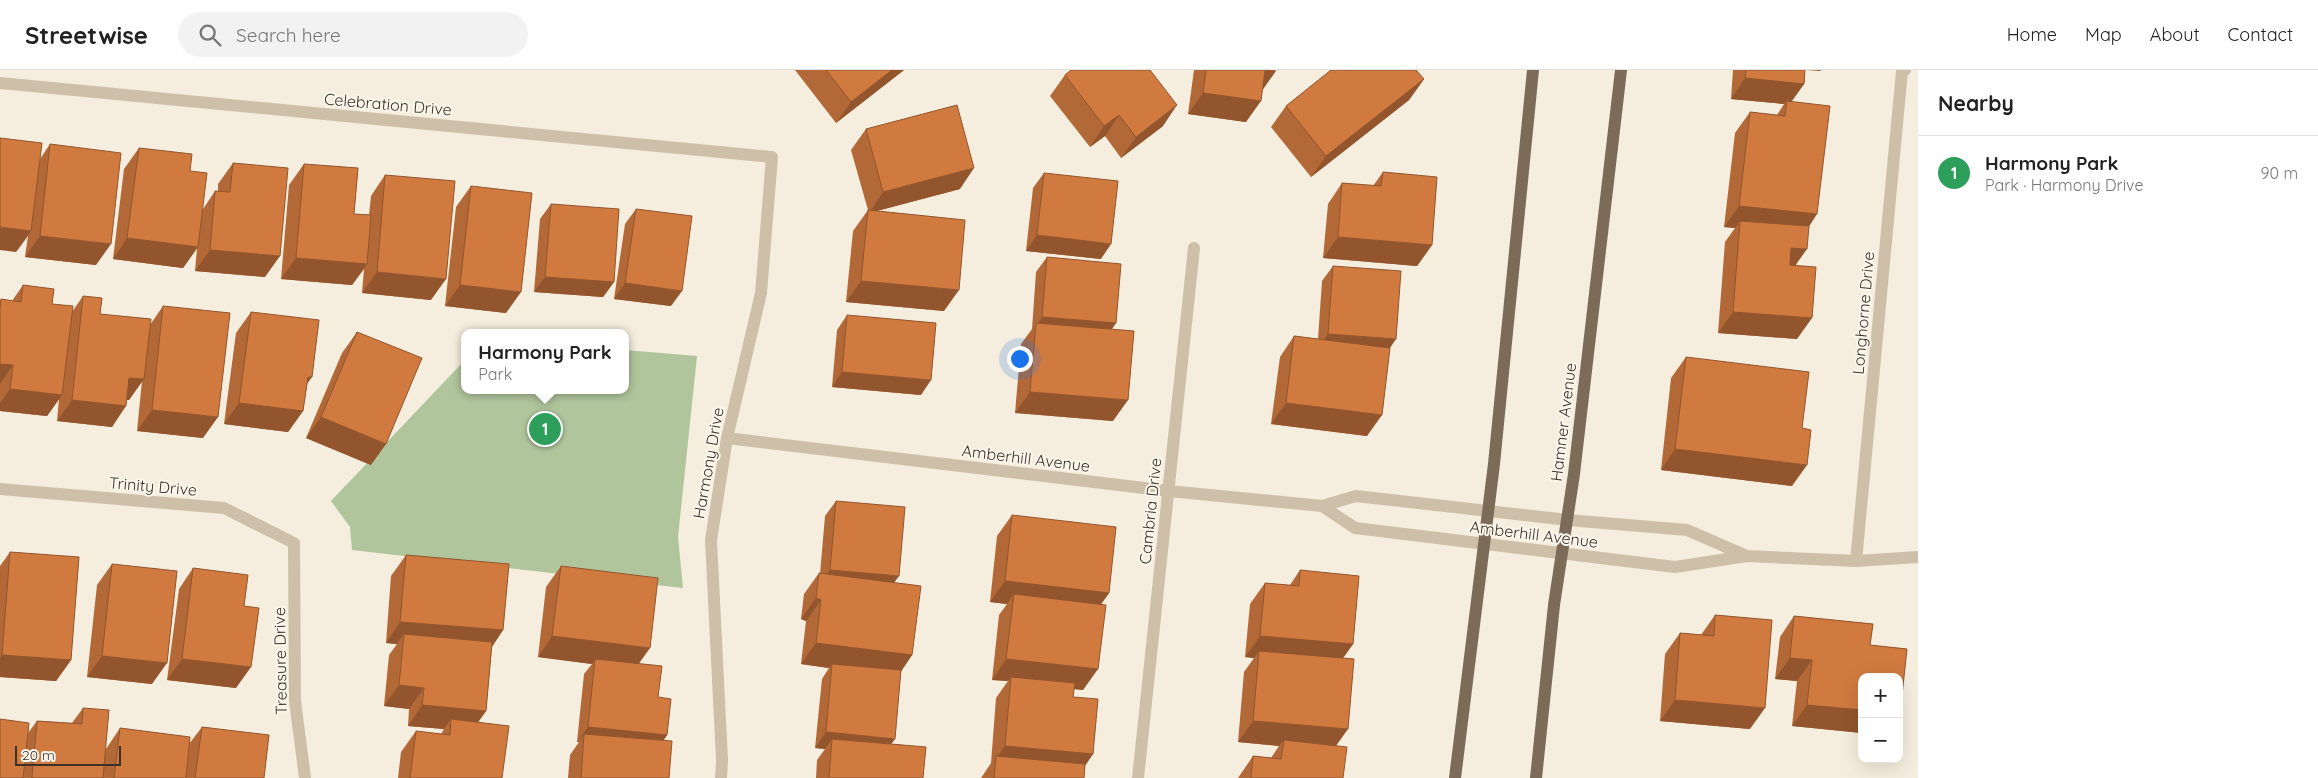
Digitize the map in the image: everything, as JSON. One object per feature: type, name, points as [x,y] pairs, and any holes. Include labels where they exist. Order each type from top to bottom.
[{"type":"main road","points":[[1454,778],[1488,512],[1533,70]]},
{"type":"main road","name":"Hamner Avenue","points":[[1536,778],[1554,606],[1568,520],[1621,70]]},
{"type":"street","name":"Longhorne Drive","points":[[1856,561],[1902,72],[1905,70]]},
{"type":"street","name":"Celebration Drive","points":[[0,83],[772,157]]},
{"type":"street","name":"Harmony Drive","points":[[721,778],[722,760],[711,540],[727,438],[761,293],[772,157]]},
{"type":"street","name":"Cambria Drive","points":[[1138,778],[1194,248]]},
{"type":"street","name":"Amberhill Avenue","points":[[727,438],[1169,491],[1322,506],[1356,496],[1488,512],[1687,530],[1747,556]]},
{"type":"street","name":"Trinity Drive","points":[[0,488],[224,508],[294,543]]},
{"type":"street","name":"Amberhill Avenue","points":[[1322,506],[1355,528],[1674,567],[1747,556],[1856,561],[1918,557]]},
{"type":"street","name":"Treasure Drive","points":[[294,543],[294,701],[305,778]]},
{"type":"green space","points":[[629,350],[697,356],[678,537],[683,588],[352,550],[350,527],[331,501],[461,364],[461,394],[629,394]]},
{"type":"building","points":[[826,70],[892,70],[851,102]]},
{"type":"building","points":[[1071,70],[1150,70],[1177,105],[1136,137],[1119,115],[1104,126],[1065,75]]},
{"type":"building","points":[[1206,70],[1265,70],[1261,101],[1203,93]]},
{"type":"building","points":[[1331,70],[1416,70],[1424,79],[1326,156],[1286,106]]},
{"type":"building","points":[[1746,70],[1805,70],[1804,84],[1745,78]]},
{"type":"building","points":[[1787,101],[1830,106],[1817,214],[1739,206],[1750,112],[1785,116]]},
{"type":"building","points":[[957,105],[974,168],[883,192],[866,129]]},
{"type":"building","points":[[0,138],[42,143],[31,231],[0,227]]},
{"type":"building","points":[[50,144],[121,153],[111,244],[40,236]]},
{"type":"building","points":[[139,148],[192,154],[190,171],[207,173],[198,247],[127,238]]},
{"type":"building","points":[[233,163],[288,168],[280,256],[210,250],[215,191],[230,192]]},
{"type":"building","points":[[304,164],[358,168],[354,214],[371,215],[367,264],[296,258]]},
{"type":"building","points":[[1383,172],[1437,177],[1432,245],[1338,237],[1342,183],[1381,186]]},
{"type":"building","points":[[1044,173],[1118,181],[1111,244],[1037,235]]},
{"type":"building","points":[[385,175],[455,181],[446,279],[377,272]]},
{"type":"building","points":[[471,186],[532,193],[521,292],[460,285]]},
{"type":"building","points":[[551,204],[619,209],[614,282],[545,277]]},
{"type":"building","points":[[636,209],[692,216],[682,291],[625,283]]},
{"type":"building","points":[[868,210],[965,220],[959,290],[861,281]]},
{"type":"building","points":[[1740,221],[1809,226],[1807,249],[1791,248],[1790,265],[1816,267],[1812,318],[1733,312]]},
{"type":"building","points":[[1047,257],[1121,264],[1116,323],[1042,317]]},
{"type":"building","points":[[1333,266],[1401,271],[1396,339],[1328,334]]},
{"type":"building","points":[[23,285],[54,289],[52,304],[73,306],[62,395],[10,389],[13,365],[0,364],[1,299],[21,302]]},
{"type":"building","points":[[83,296],[102,298],[100,314],[151,319],[144,379],[129,378],[126,406],[72,400]]},
{"type":"building","points":[[163,306],[230,313],[218,417],[152,410]]},
{"type":"building","points":[[251,312],[319,320],[312,377],[308,377],[303,411],[239,403]]},
{"type":"building","points":[[847,315],[936,323],[931,380],[842,372]]},
{"type":"building","points":[[1036,323],[1134,331],[1128,400],[1030,392]]},
{"type":"building","points":[[357,332],[422,358],[386,444],[321,417]]},
{"type":"building","points":[[1294,336],[1390,348],[1382,415],[1286,403]]},
{"type":"building","points":[[1686,357],[1809,372],[1802,428],[1811,430],[1807,465],[1675,449]]},
{"type":"building","points":[[836,501],[905,507],[899,576],[830,570]]},
{"type":"building","points":[[1012,515],[1116,527],[1109,593],[1005,581]]},
{"type":"building","points":[[10,552],[79,557],[71,660],[2,655]]},
{"type":"building","points":[[406,555],[509,564],[503,630],[400,622]]},
{"type":"building","points":[[112,564],[177,571],[167,663],[102,656]]},
{"type":"building","points":[[561,566],[658,578],[650,648],[552,636]]},
{"type":"building","points":[[193,568],[248,575],[244,606],[259,608],[251,667],[182,659]]},
{"type":"building","points":[[1300,570],[1359,576],[1353,644],[1260,636],[1265,583],[1299,586]]},
{"type":"building","points":[[819,573],[921,586],[912,655],[816,643],[821,600],[816,598]]},
{"type":"building","points":[[1014,594],[1106,605],[1098,669],[1006,659]]},
{"type":"building","points":[[1715,615],[1772,620],[1765,708],[1675,700],[1680,633],[1714,636]]},
{"type":"building","points":[[1794,616],[1873,624],[1870,645],[1907,649],[1903,686],[1903,673],[1858,673],[1858,710],[1807,705],[1812,660],[1790,658]]},
{"type":"building","points":[[404,634],[492,642],[486,711],[422,705],[424,688],[399,685]]},
{"type":"building","points":[[1259,651],[1354,659],[1348,729],[1253,721]]},
{"type":"building","points":[[595,659],[662,666],[658,697],[671,699],[667,735],[588,727]]},
{"type":"building","points":[[832,664],[901,670],[895,739],[826,732]]},
{"type":"building","points":[[1011,677],[1075,683],[1073,697],[1098,699],[1093,754],[1005,746]]},
{"type":"building","points":[[83,708],[109,710],[103,778],[32,778],[37,721],[82,724]]},
{"type":"building","points":[[0,719],[29,723],[23,778],[0,778]]},
{"type":"building","points":[[451,719],[509,726],[502,778],[410,778],[416,731],[450,735]]},
{"type":"building","points":[[202,727],[269,735],[264,778],[195,778]]},
{"type":"building","points":[[120,728],[190,737],[186,778],[114,778]]},
{"type":"building","points":[[584,734],[672,741],[669,778],[581,778]]},
{"type":"building","points":[[832,739],[926,747],[923,778],[829,778]]},
{"type":"building","points":[[1284,740],[1347,747],[1343,778],[1251,778],[1253,756],[1281,759]]},
{"type":"building","points":[[996,756],[1085,764],[1084,778],[994,778]]},
{"type":"place","name":"Harmony Park","points":[[545,429]]}]
